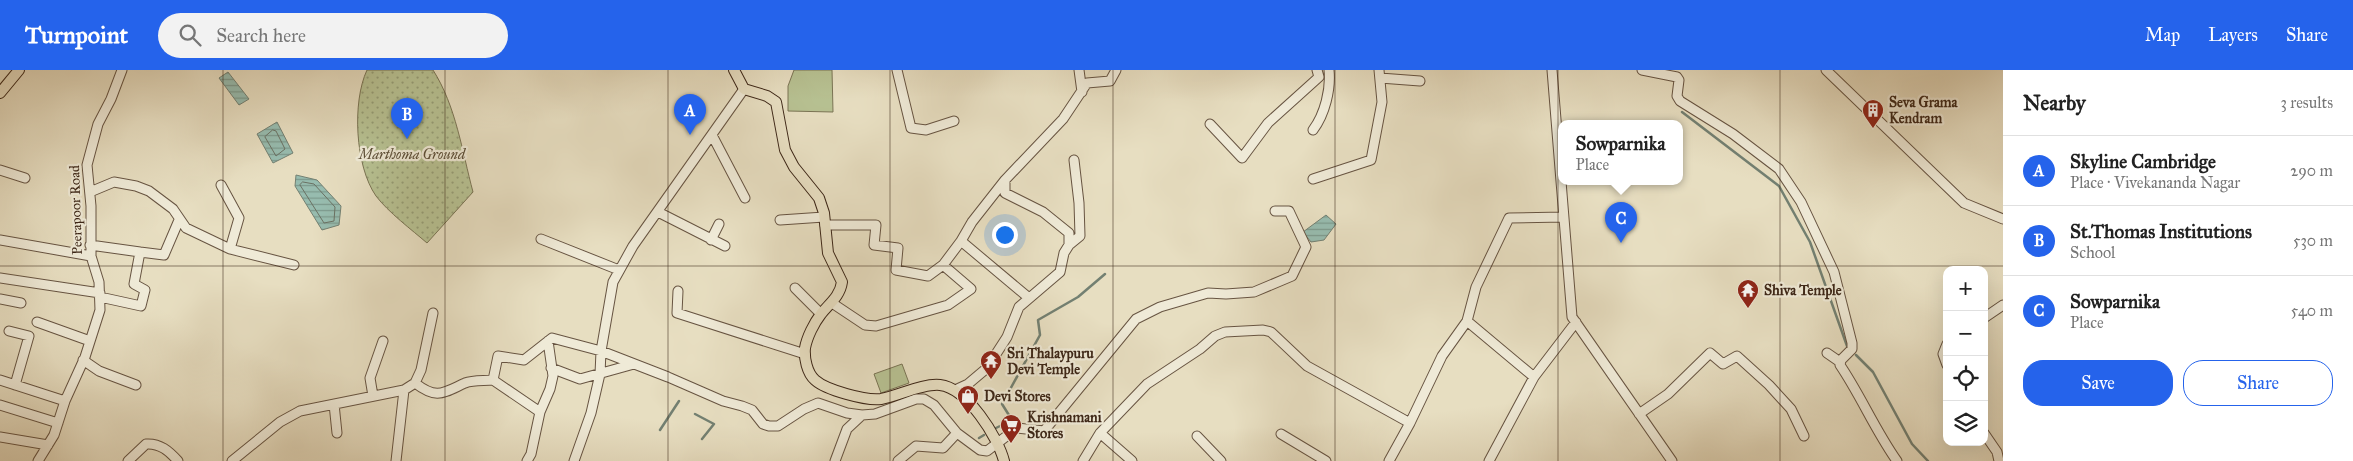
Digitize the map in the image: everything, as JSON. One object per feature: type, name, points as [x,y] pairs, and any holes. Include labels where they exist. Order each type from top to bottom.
[{"type":"main road","points":[[0,93],[19,70]]},
{"type":"main road","points":[[734,70],[744,89],[767,96],[776,102],[785,150],[794,166],[819,198],[825,221],[828,253],[842,282],[841,288],[832,303],[821,314],[810,334],[806,365],[814,380],[851,394],[878,400],[940,385],[955,390],[978,413],[998,443],[1004,461]]},
{"type":"street","name":"Peerapoor Road","points":[[38,461],[58,423],[100,310],[100,282],[91,256],[90,245],[90,192],[87,165],[98,124],[111,99],[122,70]]},
{"type":"street","points":[[897,70],[911,128],[926,130],[954,121]]},
{"type":"street","points":[[1079,70],[1082,92]]},
{"type":"street","points":[[780,220],[876,225],[874,245],[898,248],[896,270],[928,276],[943,265],[961,241],[972,222],[1005,180],[1045,140],[1089,82],[1110,80],[1116,70]]},
{"type":"street","points":[[1210,124],[1242,158],[1268,122],[1319,77],[1317,70]]},
{"type":"street","points":[[1313,130],[1319,123],[1327,98],[1330,80],[1329,70]]},
{"type":"street","points":[[1552,70],[1558,144]]},
{"type":"street","points":[[1642,70],[1677,77],[1679,85],[1677,96],[1682,104],[1733,134],[1779,170],[1800,202],[1834,272],[1852,344],[1850,354],[1840,362]]},
{"type":"street","points":[[1826,70],[1964,203],[2003,219]]},
{"type":"street","points":[[1313,179],[1371,160],[1382,102],[1380,74],[1420,81]]},
{"type":"street","points":[[574,461],[591,413],[600,374],[601,352],[612,282],[633,246],[744,89]]},
{"type":"street","points":[[712,135],[744,198]]},
{"type":"street","points":[[1069,245],[1080,236],[1079,203],[1074,160]]},
{"type":"street","points":[[0,170],[25,178]]},
{"type":"street","points":[[955,390],[968,384],[987,368],[1007,337],[1019,307],[1060,272],[1069,245],[1069,233],[1043,212],[1005,193],[1005,180]]},
{"type":"street","points":[[90,192],[114,182],[136,186],[149,191],[173,209],[178,220],[186,228],[230,249],[294,265]]},
{"type":"street","points":[[221,185],[239,218],[230,249]]},
{"type":"street","points":[[1561,185],[1572,316],[1672,461]]},
{"type":"street","points":[[493,380],[498,356],[524,360],[548,341],[556,339],[601,352],[723,401],[752,410],[764,424],[769,426],[783,424],[804,409],[818,404],[847,413],[862,415],[875,414],[916,399],[924,399],[934,405],[957,433],[980,450],[987,451],[1018,428],[1044,431],[1136,319],[1160,307],[1208,293],[1254,292],[1292,276],[1306,247],[1289,211],[1276,211]]},
{"type":"street","points":[[658,212],[725,246]]},
{"type":"street","points":[[1389,461],[1410,423],[1442,356],[1467,321],[1476,287],[1509,218],[1564,217]]},
{"type":"street","points":[[90,245],[164,255],[178,220]]},
{"type":"street","points":[[711,240],[719,224]]},
{"type":"street","points":[[541,239],[619,270]]},
{"type":"street","points":[[0,240],[40,245],[91,256]]},
{"type":"street","points":[[961,241],[1029,298]]},
{"type":"street","points":[[0,278],[100,295],[141,306],[144,290],[134,284],[140,252]]},
{"type":"street","points":[[832,303],[865,325],[876,326],[948,305],[971,289],[943,265]]},
{"type":"street","points":[[795,288],[821,314]]},
{"type":"street","points":[[678,291],[677,313],[806,354]]},
{"type":"street","points":[[0,299],[21,303]]},
{"type":"street","points":[[1988,315],[2003,304]]},
{"type":"street","points":[[232,461],[280,422],[293,414],[309,408],[404,390],[415,383],[421,370],[433,313]]},
{"type":"street","points":[[1467,321],[1534,377]]},
{"type":"street","points":[[37,322],[90,341]]},
{"type":"street","points":[[1489,461],[1534,377],[1576,322]]},
{"type":"street","points":[[1083,461],[1100,433],[1147,384],[1200,349],[1215,336],[1225,332],[1263,330],[1271,332],[1307,366],[1410,423]]},
{"type":"street","points":[[8,331],[29,336],[15,385]]},
{"type":"street","points":[[373,396],[370,378],[383,341]]},
{"type":"street","points":[[527,461],[531,454],[540,412],[550,389],[552,368],[548,341]]},
{"type":"street","points":[[1639,414],[1668,394],[1710,353],[1723,364],[1737,356],[1769,385],[1791,409],[1804,436]]},
{"type":"street","points":[[1827,353],[1840,362],[1857,390],[1880,437],[1897,461]]},
{"type":"street","points":[[83,360],[99,371],[136,385]]},
{"type":"street","points":[[552,368],[580,379],[634,364]]},
{"type":"street","points":[[0,380],[65,401]]},
{"type":"street","points":[[415,383],[430,394],[436,394],[459,387],[465,383],[493,380],[540,412]]},
{"type":"street","points":[[396,461],[404,390]]},
{"type":"street","points":[[334,404],[337,433]]},
{"type":"street","points":[[0,405],[58,423]]},
{"type":"street","points":[[835,461],[847,429],[862,415]]},
{"type":"street","points":[[898,461],[916,446],[943,448],[957,433]]},
{"type":"street","points":[[1100,433],[1132,461]]},
{"type":"street","points":[[1281,434],[1326,461]]},
{"type":"street","points":[[1197,436],[1221,461]]},
{"type":"street","points":[[0,437],[48,445]]},
{"type":"street","points":[[1988,439],[1997,452],[1998,461]]},
{"type":"street","points":[[128,461],[146,444],[155,444],[164,448],[178,461]]},
{"type":"green space","name":"Marthoma Ground","points":[[367,70],[433,70],[453,114],[473,192],[427,243],[381,202],[369,183],[360,151],[358,134],[359,99]]},
{"type":"green space","points":[[794,70],[832,70],[833,112],[788,111],[788,86]]},
{"type":"green space","points":[[902,364],[909,383],[881,393],[874,374]]},
{"type":"water","points":[[228,72],[249,99],[239,105],[219,78]]},
{"type":"water","points":[[277,122],[293,153],[273,163],[257,134]]},
{"type":"water","points":[[296,175],[317,180],[341,206],[339,225],[322,230],[295,186]]},
{"type":"water","points":[[1326,215],[1336,224],[1324,240],[1311,242],[1303,232]]},
{"type":"waterway","points":[[1682,112],[1779,186],[1810,242],[1847,346]]},
{"type":"waterway","points":[[996,428],[1012,420],[1002,404],[1040,335],[1038,320],[1078,297],[1105,274]]},
{"type":"waterway","points":[[1856,355],[1873,372],[1912,444],[1928,461]]},
{"type":"waterway","points":[[660,430],[679,401]]},
{"type":"waterway","points":[[695,414],[714,424],[702,439]]},
{"type":"waterway","points":[[979,438],[984,435]]},
{"type":"place","name":"Seva Grama Kendram","points":[[1873,129]]},
{"type":"place","name":"Skyline Cambridge","points":[[690,135]]},
{"type":"place","name":"St.Thomas Institutions","points":[[407,139]]},
{"type":"place","name":"Sowparnika","points":[[1621,243]]},
{"type":"place","name":"Shiva Temple","points":[[1748,309]]},
{"type":"place","name":"Sri Thalaypuru Devi Temple","points":[[991,380]]},
{"type":"place","name":"Devi Stores","points":[[968,415]]},
{"type":"place","name":"Krishnamani Stores","points":[[1011,444]]}]
